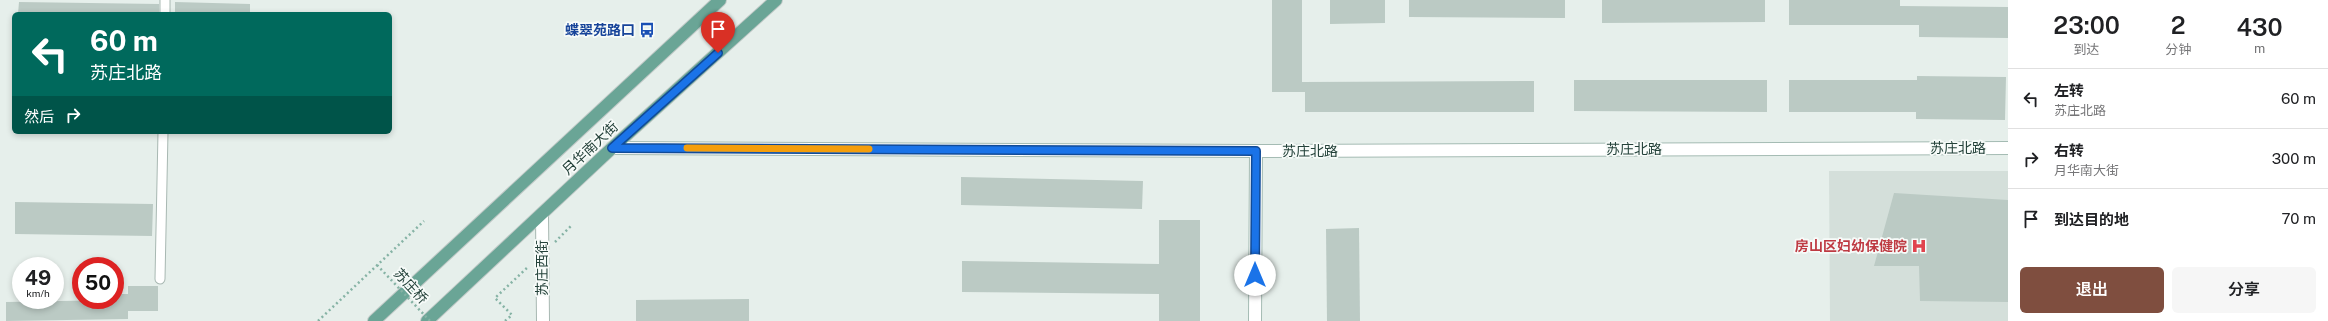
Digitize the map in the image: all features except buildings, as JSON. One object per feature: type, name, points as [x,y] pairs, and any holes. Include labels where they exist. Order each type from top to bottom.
[{"type":"main road","name":"月华南大街","points":[[374,321],[720,0]]},
{"type":"main road","name":"月华南大街","points":[[429,321],[612,148],[776,0]]},
{"type":"street","name":"苏庄北路","points":[[612,148],[1256,151],[2008,148]]},
{"type":"street","points":[[1255,321],[1256,151]]},
{"type":"street","name":"苏庄西街","points":[[542,215],[542,321]]},
{"type":"lane","points":[[165,0],[165,12]]},
{"type":"lane","points":[[160,280],[163,134]]},
{"type":"path","points":[[318,321],[424,221]]},
{"type":"path","name":"苏庄桥","points":[[377,265],[429,321]]},
{"type":"path","points":[[505,321],[512,315],[495,298],[525,270]]},
{"type":"shaded area","name":"房山区妇幼保健院","points":[[1829,171],[2008,171],[2008,321],[1830,321]]},
{"type":"slow traffic","points":[[687,148],[869,149]]},
{"type":"place","name":"蝶翠苑路口","points":[[647,30]]},
{"type":"place","name":"房山区妇幼保健院","points":[[1919,246]]},
{"type":"route","points":[[718,53],[612,148],[1256,151],[1255,275]]}]
